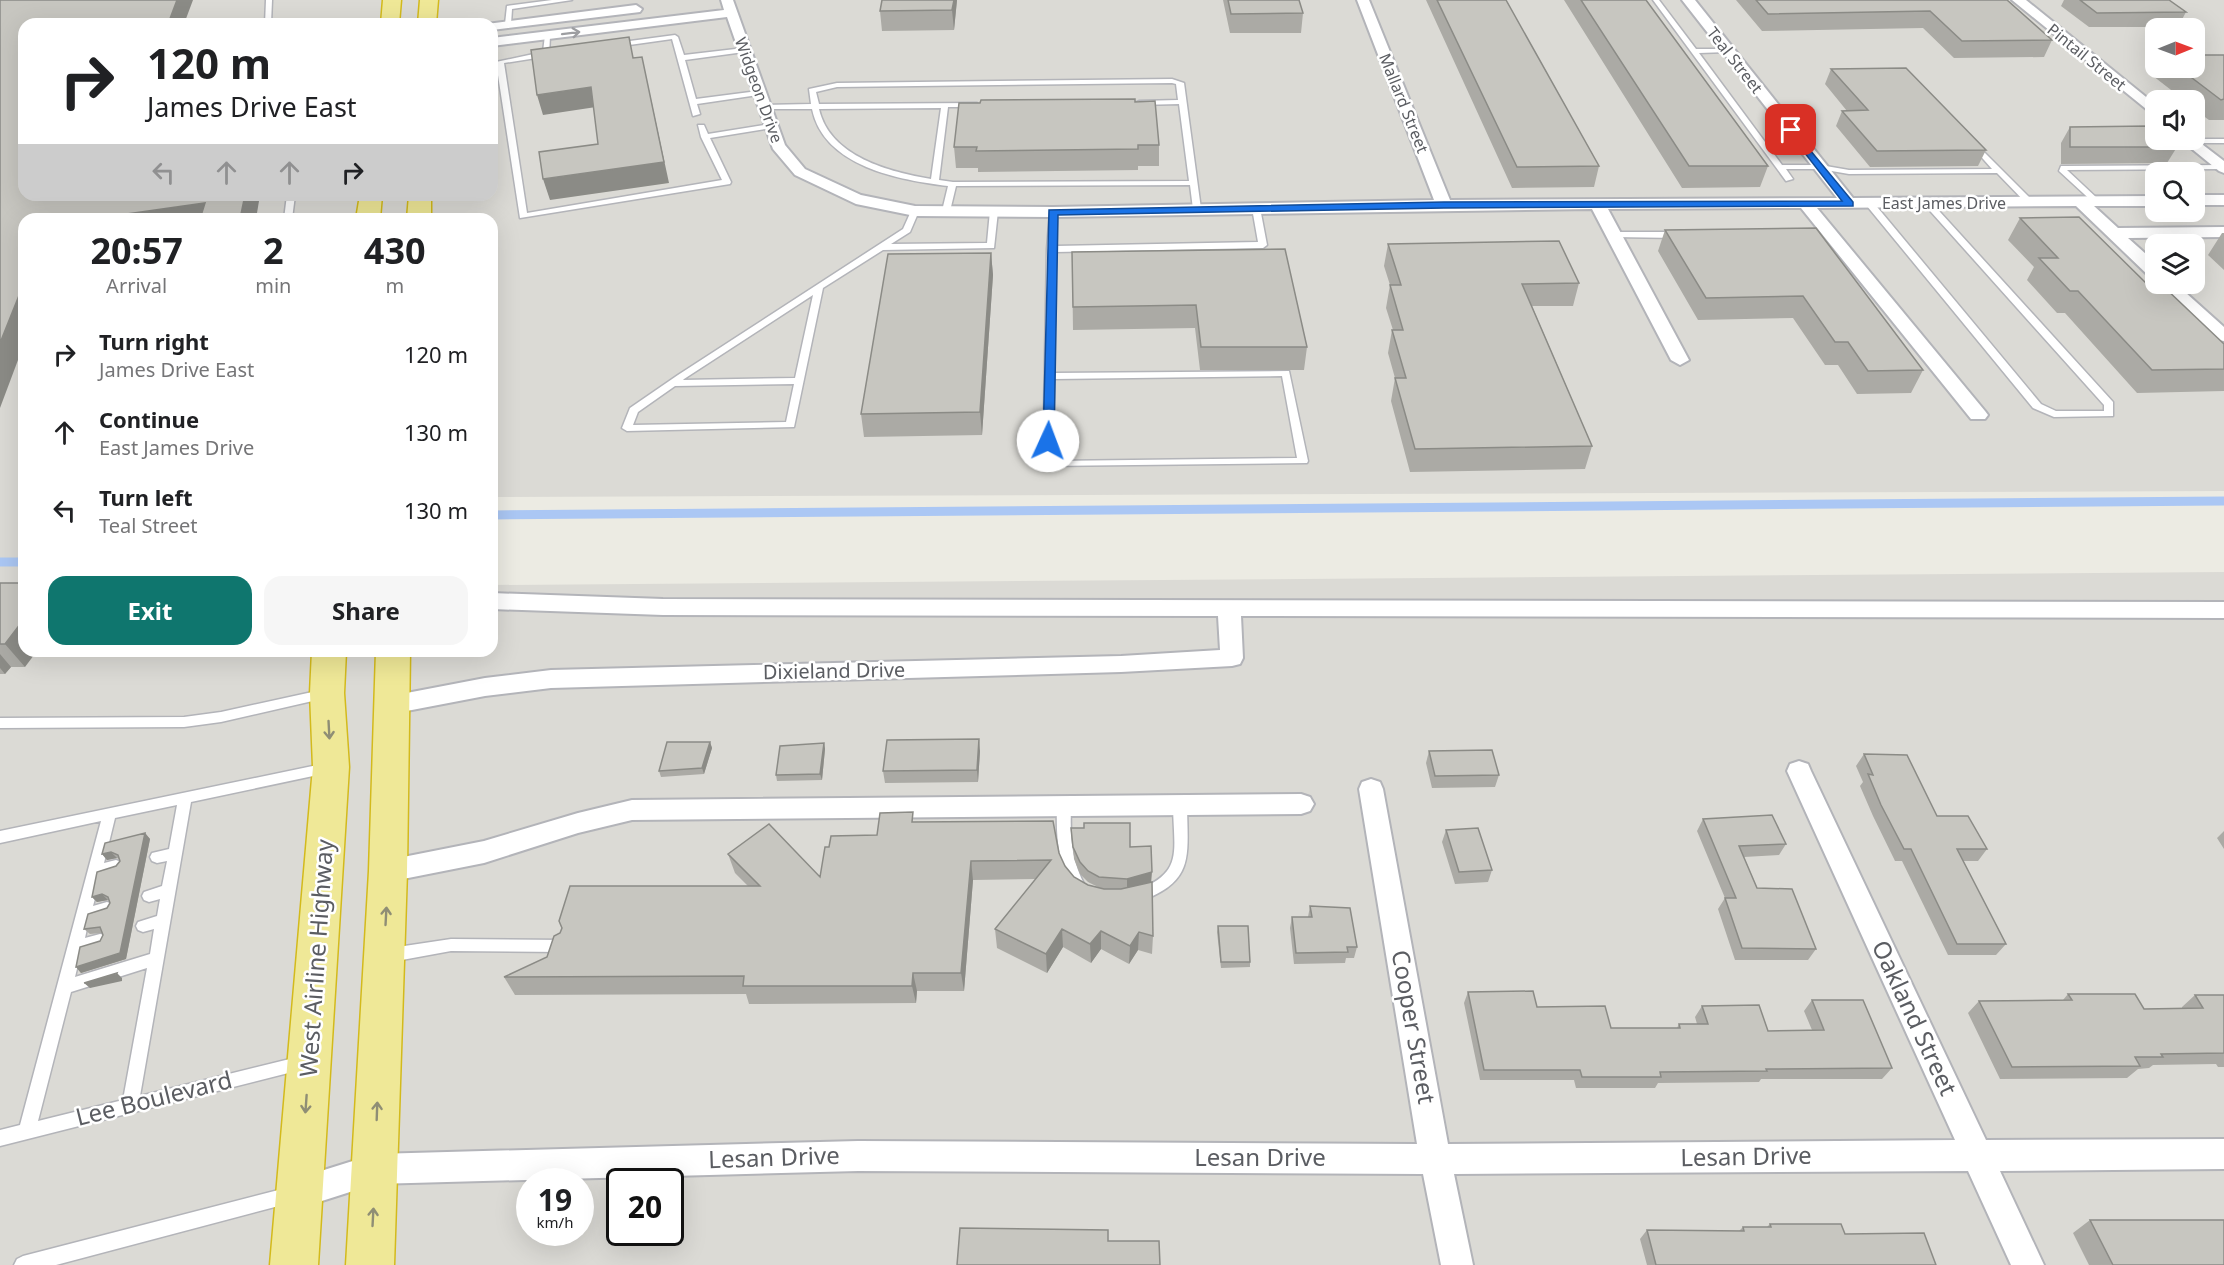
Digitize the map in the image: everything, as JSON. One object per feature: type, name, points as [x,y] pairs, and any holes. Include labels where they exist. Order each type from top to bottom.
[{"type":"highway","points":[[390,18],[392,0]]},
{"type":"highway","points":[[428,18],[429,0]]},
{"type":"highway","name":"West Airline Highway","points":[[294,1265],[331,767],[327,693],[329,657]]},
{"type":"highway","points":[[370,1265],[388,871],[393,657]]},
{"type":"street","name":"Mallard Street","points":[[1363,0],[1444,205]]},
{"type":"street","name":"Teal Street","points":[[1688,0],[1850,204]]},
{"type":"street","name":"Pintail Street","points":[[2018,0],[2145,104]]},
{"type":"street","points":[[498,41],[616,27],[729,7]]},
{"type":"street","name":"Widgeon Drive","points":[[729,7],[778,146],[800,172],[835,191],[856,199],[915,211],[1053,212],[1197,209]]},
{"type":"street","points":[[498,25],[649,8]]},
{"type":"street","points":[[615,12],[616,27]]},
{"type":"street","points":[[2202,150],[2223,167]]},
{"type":"street","points":[[2205,200],[2224,200]]},
{"type":"street","name":"East James Drive","points":[[1197,209],[1444,205],[2145,201]]},
{"type":"street","points":[[2088,202],[2112,233],[2145,263]]},
{"type":"street","points":[[1806,204],[1826,236],[1978,415]]},
{"type":"street","points":[[1598,205],[1616,235],[1680,360]]},
{"type":"street","points":[[2112,233],[2224,232]]},
{"type":"street","points":[[2178,294],[2224,336]]},
{"type":"street","points":[[498,601],[663,607],[2224,610]]},
{"type":"street","name":"Dixieland Drive","points":[[391,705],[485,687],[551,679],[1121,664],[1232,658],[1229,609]]},
{"type":"street","name":"Oakland Street","points":[[1798,771],[2028,1265]]},
{"type":"street","name":"Cooper Street","points":[[1371,789],[1435,1159],[1457,1265]]},
{"type":"street","points":[[388,871],[484,852],[578,823],[632,810],[1301,804]]},
{"type":"street","name":"Lesan Drive","points":[[300,1192],[375,1169],[858,1156],[1435,1159],[2224,1154]]},
{"type":"lane","points":[[268,18],[269,0]]},
{"type":"lane","points":[[508,24],[509,7],[569,0]]},
{"type":"lane","points":[[1656,0],[1789,179]]},
{"type":"lane","points":[[546,54],[547,36]]},
{"type":"lane","points":[[605,46],[675,37],[696,114]]},
{"type":"lane","points":[[680,58],[744,50]]},
{"type":"lane","points":[[1694,51],[1728,50]]},
{"type":"lane","points":[[558,53],[500,62],[523,216],[726,182],[701,127]]},
{"type":"lane","points":[[1193,183],[953,184],[892,175],[855,161],[833,140],[813,107],[812,91],[837,85],[1172,81],[1180,83],[1197,209]]},
{"type":"lane","points":[[693,102],[758,93]]},
{"type":"lane","points":[[1135,103],[1182,102]]},
{"type":"lane","points":[[935,182],[945,105]]},
{"type":"lane","points":[[763,107],[980,105]]},
{"type":"lane","points":[[705,137],[771,126]]},
{"type":"lane","points":[[1966,136],[2031,202]]},
{"type":"lane","points":[[2205,140],[2224,141]]},
{"type":"lane","points":[[1781,167],[1820,167],[1850,171],[1999,171]]},
{"type":"lane","points":[[2088,202],[2063,171],[2064,168],[2223,167]]},
{"type":"lane","points":[[946,211],[953,184]]},
{"type":"lane","points":[[1870,204],[2037,406],[2054,414],[2109,414],[2109,404],[1927,203]]},
{"type":"lane","points":[[1051,249],[1263,245],[1256,208]]},
{"type":"lane","points":[[819,287],[790,425],[627,428],[634,410],[672,383],[819,287],[907,230],[915,211]]},
{"type":"lane","points":[[881,247],[991,246],[994,211]]},
{"type":"lane","points":[[1050,376],[1286,373],[1303,461],[1048,464],[1053,212]]},
{"type":"lane","points":[[1616,235],[1688,235]]},
{"type":"lane","points":[[672,383],[799,381]]},
{"type":"lane","points":[[0,723],[184,722],[221,717],[327,693]]},
{"type":"lane","points":[[0,837],[331,767]]},
{"type":"lane","points":[[130,1106],[185,798]]},
{"type":"lane","points":[[1124,900],[1164,886],[1175,876],[1180,864],[1180,806]]},
{"type":"lane","points":[[1064,807],[1063,847],[1070,874],[1081,890],[1090,894]]},
{"type":"lane","points":[[27,1131],[110,813]]},
{"type":"lane","points":[[157,857],[176,853]]},
{"type":"lane","points":[[95,871],[116,866]]},
{"type":"lane","points":[[149,896],[168,891]]},
{"type":"lane","points":[[83,915],[107,908]]},
{"type":"lane","points":[[143,926],[163,920]]},
{"type":"lane","points":[[75,947],[100,940]]},
{"type":"lane","points":[[384,956],[451,945],[563,946]]},
{"type":"lane","points":[[65,987],[156,959]]},
{"type":"lane","name":"Lee Boulevard","points":[[0,1138],[309,1061]]},
{"type":"lane","points":[[23,1265],[300,1192]]},
{"type":"shaded area","points":[[0,0],[2224,0],[2224,491],[498,497],[498,213],[18,213],[18,657],[498,657],[498,585],[2224,572],[2224,1265],[0,1265]]},
{"type":"building","points":[[0,0],[177,0],[170,18],[18,18],[18,201],[244,201],[241,213],[202,213],[205,203],[134,213],[18,213],[18,298],[0,343]]},
{"type":"building","points":[[882,0],[954,0],[952,10],[880,11]]},
{"type":"building","points":[[1228,0],[1299,0],[1303,13],[1231,14]]},
{"type":"building","points":[[1437,0],[1506,0],[1599,166],[1517,167]]},
{"type":"building","points":[[1581,0],[1646,0],[1768,166],[1689,166]]},
{"type":"building","points":[[1756,0],[2007,0],[2052,40],[1962,41],[1930,11],[1768,14]]},
{"type":"building","points":[[2080,0],[2169,0],[2186,12],[2097,13]]},
{"type":"building","points":[[629,37],[633,58],[642,57],[664,162],[543,179],[539,152],[598,144],[591,87],[537,95],[531,50]]},
{"type":"building","points":[[2205,55],[2224,55],[2224,99],[2221,100],[2192,78],[2205,78]]},
{"type":"building","points":[[1906,68],[1986,150],[1877,151],[1842,111],[1868,110],[1831,69]]},
{"type":"building","points":[[1135,99],[1135,102],[1155,101],[1159,145],[1138,145],[1138,149],[976,151],[977,147],[954,147],[959,103],[980,103],[981,100]]},
{"type":"building","points":[[2145,126],[2145,147],[2070,147],[2070,127]]},
{"type":"building","points":[[2079,217],[2145,282],[2145,294],[2171,294],[2224,344],[2224,369],[2152,370],[2078,291],[2070,291],[2039,258],[2058,258],[2020,218]]},
{"type":"building","points":[[1816,228],[1923,370],[1868,371],[1848,342],[1835,342],[1803,296],[1706,298],[1665,230]]},
{"type":"building","points":[[1559,241],[1579,283],[1522,284],[1592,446],[1415,449],[1395,378],[1406,378],[1392,330],[1403,330],[1390,285],[1401,285],[1388,244]]},
{"type":"building","points":[[1285,249],[1307,347],[1201,347],[1196,305],[1073,307],[1072,252]]},
{"type":"building","points":[[991,253],[980,412],[861,414],[888,254]]},
{"type":"building","points":[[0,583],[18,583],[18,627],[5,644],[0,644]]},
{"type":"building","points":[[979,739],[977,770],[883,771],[887,740]]},
{"type":"building","points":[[667,742],[710,742],[702,768],[659,771]]},
{"type":"building","points":[[824,743],[820,774],[776,775],[780,746]]},
{"type":"building","points":[[1492,750],[1499,775],[1435,776],[1429,751]]},
{"type":"building","points":[[1864,754],[1907,755],[1937,816],[1968,816],[1987,849],[1957,849],[2006,944],[1957,944],[1911,849],[1904,849],[1881,805],[1868,774],[1873,775]]},
{"type":"building","points":[[913,812],[912,822],[1053,821],[1059,853],[1065,866],[1074,877],[1088,885],[1104,889],[1121,889],[1152,882],[1153,936],[1139,932],[1130,946],[1101,931],[1090,944],[1062,929],[1046,954],[995,929],[1051,860],[971,861],[961,973],[913,973],[912,986],[743,986],[744,976],[504,977],[547,957],[554,936],[560,933],[562,928],[559,921],[570,886],[760,886],[728,854],[769,824],[820,877],[825,847],[829,847],[831,836],[877,835],[880,813]]},
{"type":"building","points":[[1772,815],[1786,844],[1739,846],[1757,888],[1792,889],[1816,949],[1742,948],[1725,898],[1736,898],[1703,819]]},
{"type":"building","points":[[1084,823],[1130,823],[1130,847],[1151,846],[1152,872],[1127,879],[1099,877],[1088,871],[1080,862],[1073,847],[1071,828],[1084,828]]},
{"type":"building","points":[[1478,828],[1492,870],[1459,872],[1446,830]]},
{"type":"building","points":[[145,833],[120,953],[76,967],[80,947],[100,941],[103,935],[100,927],[84,929],[88,914],[107,908],[110,903],[108,897],[102,894],[92,897],[97,872],[116,866],[120,861],[118,855],[111,852],[102,854],[105,843]]},
{"type":"building","points":[[1310,906],[1350,908],[1357,947],[1347,947],[1348,952],[1296,953],[1292,917],[1312,917]]},
{"type":"building","points":[[1218,926],[1248,926],[1250,962],[1221,962]]},
{"type":"building","points":[[117,973],[116,975],[84,983]]},
{"type":"building","points":[[1533,991],[1537,1007],[1605,1006],[1611,1028],[1680,1028],[1679,1024],[1708,1024],[1702,1006],[1759,1005],[1768,1031],[1824,1030],[1812,1000],[1863,1000],[1892,1068],[1660,1072],[1661,1077],[1582,1077],[1580,1070],[1484,1070],[1468,992]]},
{"type":"building","points":[[2068,994],[2135,994],[2144,1009],[2203,1008],[2195,995],[2224,995],[2224,1053],[2161,1054],[2163,1057],[2135,1057],[2140,1066],[2012,1067],[1979,1001],[2072,1000]]},
{"type":"building","points":[[2090,1220],[2224,1220],[2224,1265],[2113,1265]]},
{"type":"building","points":[[1770,1224],[1841,1224],[1845,1234],[1924,1233],[1936,1265],[1656,1265],[1647,1230],[1744,1231],[1743,1227],[1771,1227]]},
{"type":"building","points":[[960,1228],[1108,1230],[1108,1241],[1159,1241],[1160,1265],[957,1265]]},
{"type":"waterway","points":[[498,515],[2224,501]]},
{"type":"waterway","points":[[0,562],[18,562]]},
{"type":"route","points":[[1048,441],[1053,212],[1444,205],[1850,204],[1791,130]]}]
